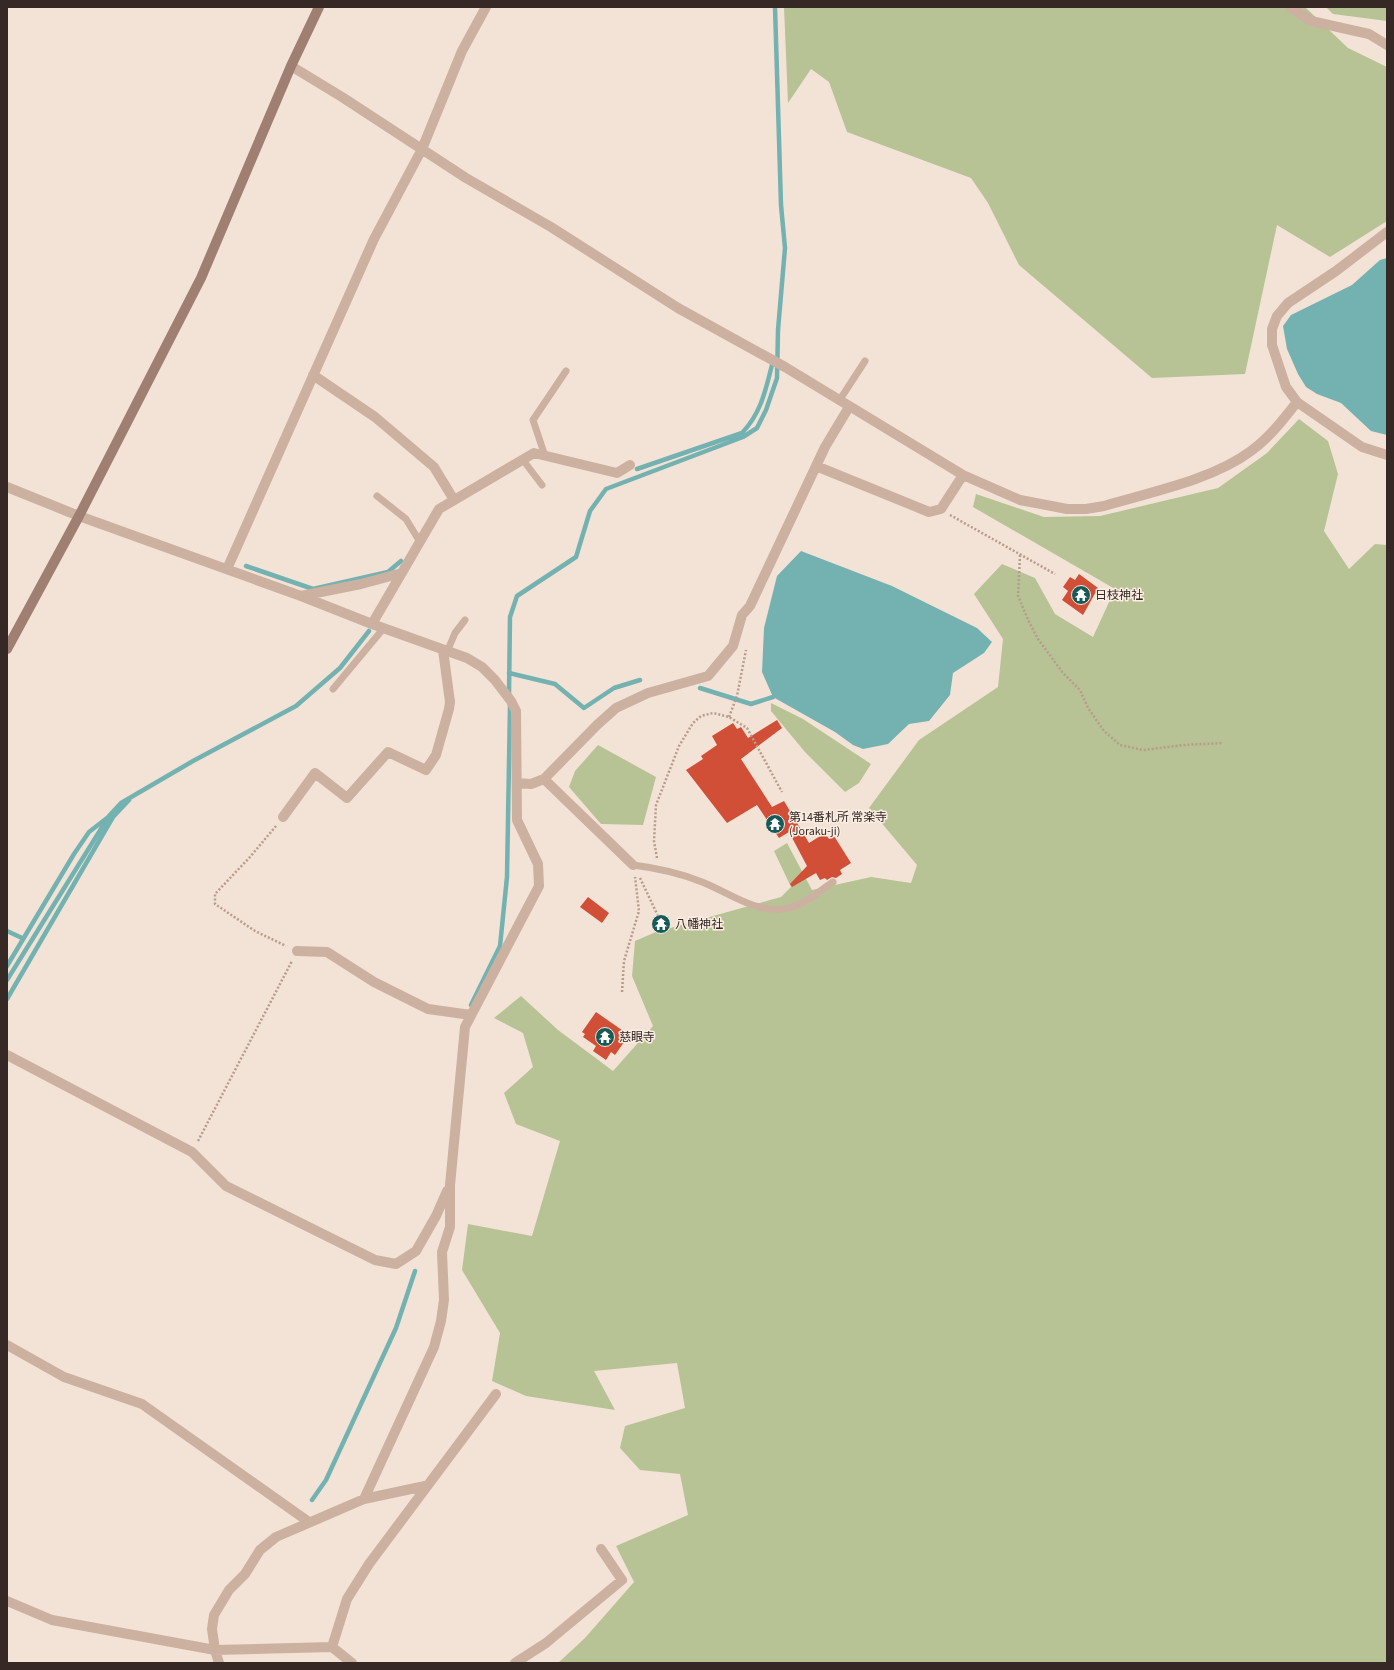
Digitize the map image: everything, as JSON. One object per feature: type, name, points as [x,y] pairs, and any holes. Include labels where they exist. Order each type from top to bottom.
[{"type":"street","points":[[7,649],[79,516],[201,278],[291,66],[319,7]]},
{"type":"street","points":[[227,569],[312,375],[374,239],[422,149],[462,51],[486,7]]},
{"type":"street","points":[[1290,7],[1311,21],[1369,34],[1387,45]]},
{"type":"street","points":[[291,66],[466,178],[551,227],[678,308],[785,367],[963,475],[1020,500],[1067,509],[1086,509],[1104,506],[1214,473],[1251,451],[1274,432],[1297,402]]},
{"type":"street","points":[[1387,232],[1336,271],[1288,303],[1277,316],[1272,329],[1272,345],[1286,387],[1297,402],[1362,447],[1387,455]]},
{"type":"street","points":[[312,375],[375,417],[434,467],[454,500]]},
{"type":"street","points":[[517,783],[531,784],[544,779],[592,729],[616,708],[648,693],[708,676],[724,659],[732,646],[742,615],[750,606],[825,447],[849,407]]},
{"type":"street","points":[[372,624],[439,510],[454,500],[534,453],[617,473],[630,465]]},
{"type":"street","points":[[816,466],[929,512],[941,509],[963,475]]},
{"type":"street","points":[[7,487],[79,516],[467,658],[482,667],[505,692],[516,711],[517,820],[538,864],[539,886],[465,1027],[450,1185],[450,1227],[442,1252],[444,1300],[434,1347],[364,1499]]},
{"type":"street","points":[[301,596],[361,584],[402,573]]},
{"type":"street","points":[[283,816],[315,773],[347,798],[388,752],[426,770],[436,754],[449,709],[450,702],[445,651]]},
{"type":"street","points":[[544,779],[633,865]]},
{"type":"street","points":[[297,951],[327,952],[374,982],[428,1009],[471,1015]]},
{"type":"street","points":[[7,1055],[192,1152],[226,1186],[375,1260],[396,1264],[416,1251],[436,1216],[450,1185]]},
{"type":"street","points":[[7,1345],[64,1377],[142,1404],[309,1522]]},
{"type":"street","points":[[332,1647],[346,1599],[369,1564],[425,1486],[496,1394]]},
{"type":"street","points":[[219,1663],[215,1650],[212,1629],[214,1615],[229,1590],[245,1574],[260,1550],[276,1537],[364,1499],[425,1486]]},
{"type":"street","points":[[515,1663],[546,1643],[622,1580],[601,1549]]},
{"type":"street","points":[[7,1601],[52,1620],[215,1650],[332,1647],[352,1663]]},
{"type":"lane","points":[[840,401],[865,361]]},
{"type":"lane","points":[[545,456],[533,420],[566,370]]},
{"type":"lane","points":[[523,460],[542,485]]},
{"type":"lane","points":[[378,496],[406,519],[420,542]]},
{"type":"lane","points":[[445,651],[455,633],[465,620]]},
{"type":"lane","points":[[333,689],[383,628]]},
{"type":"lane","points":[[633,865],[659,868],[701,881],[746,903],[767,909],[783,909],[795,906],[833,882]]},
{"type":"path","points":[[941,509],[1055,574]]},
{"type":"path","points":[[1020,555],[1018,596],[1029,622],[1038,639],[1059,667],[1080,690],[1088,708],[1104,731],[1120,746],[1143,750],[1184,745],[1223,743]]},
{"type":"path","points":[[729,717],[737,696]]},
{"type":"path","points":[[659,868],[654,841],[656,805],[679,746],[694,723],[701,716],[713,713],[729,717],[747,728],[782,792]]},
{"type":"path","points":[[192,1152],[297,951],[255,931],[215,904],[215,894],[250,857],[283,816]]},
{"type":"path","points":[[633,865],[659,918]]},
{"type":"path","points":[[622,992],[624,961],[639,911],[633,865]]},
{"type":"green space","points":[[784,7],[1305,7],[1348,48],[1387,67],[1387,221],[1330,257],[1277,225],[1245,374],[1152,378],[1019,265],[988,203],[971,178],[847,132],[829,82],[811,69],[788,103]]},
{"type":"green space","points":[[1326,7],[1387,7],[1387,21],[1333,14]]},
{"type":"green space","points":[[1299,419],[1328,441],[1338,474],[1324,531],[1349,569],[1375,544],[1387,545],[1387,1663],[558,1663],[585,1638],[634,1582],[616,1546],[688,1515],[680,1474],[640,1470],[620,1448],[625,1426],[685,1408],[677,1363],[594,1371],[615,1410],[526,1396],[492,1381],[500,1333],[462,1270],[468,1224],[532,1236],[560,1141],[516,1124],[504,1093],[533,1067],[523,1033],[494,1018],[521,996],[558,1030],[613,1071],[653,1026],[632,976],[635,941],[656,932],[781,897],[791,887],[774,851],[787,843],[812,890],[871,877],[911,883],[917,865],[869,808],[919,740],[998,687],[1003,639],[974,594],[1002,564],[1035,578],[1055,614],[1093,637],[1115,589],[973,507],[976,494],[1044,517],[1100,516],[1218,488],[1267,453]]},
{"type":"green space","points":[[771,703],[803,719],[871,764],[859,783],[845,792],[805,752],[771,711]]},
{"type":"green space","points":[[598,745],[656,777],[643,825],[601,824],[569,787],[575,771]]},
{"type":"water","points":[[1387,258],[1387,435],[1371,431],[1341,403],[1317,394],[1306,387],[1298,374],[1287,349],[1283,326],[1291,315],[1352,285],[1380,260]]},
{"type":"water","points":[[801,551],[892,586],[977,628],[992,642],[984,653],[953,673],[950,695],[929,721],[909,724],[888,744],[863,749],[853,745],[835,732],[773,697],[762,672],[764,628],[777,576]]},
{"type":"building","points":[[1079,574],[1098,588],[1083,615],[1062,600],[1068,591],[1063,587],[1070,577],[1075,580]]},
{"type":"building","points":[[777,720],[782,728],[741,759],[772,807],[784,801],[809,843],[825,833],[829,839],[834,836],[851,863],[840,870],[842,874],[836,878],[832,877],[827,880],[825,878],[820,880],[816,873],[792,887],[790,884],[807,866],[789,832],[779,838],[757,805],[727,823],[686,770],[703,759],[701,756],[717,745],[712,736],[733,723],[737,729],[741,727],[748,738]]},
{"type":"building","points":[[588,897],[609,913],[602,923],[580,907]]},
{"type":"building","points":[[596,1012],[629,1035],[615,1055],[611,1052],[606,1060],[593,1051],[596,1046],[583,1037],[585,1034],[582,1032]]},
{"type":"waterway","points":[[509,694],[510,617],[517,596],[576,557],[590,511],[606,489],[743,437],[757,428],[766,410],[777,378],[778,330],[785,248],[781,205],[775,7]]},
{"type":"waterway","points":[[637,469],[742,433],[749,425],[759,408],[773,361]]},
{"type":"waterway","points":[[246,566],[313,589],[388,572],[401,561]]},
{"type":"waterway","points":[[7,980],[109,816],[121,803],[193,761],[296,706],[340,668],[369,631]]},
{"type":"waterway","points":[[509,673],[555,684],[584,708],[614,688],[640,680]]},
{"type":"waterway","points":[[700,688],[751,704],[773,697]]},
{"type":"waterway","points":[[471,1005],[500,946],[507,877],[510,705]]},
{"type":"waterway","points":[[7,999],[113,817],[129,800]]},
{"type":"waterway","points":[[7,966],[74,854],[89,832],[107,818]]},
{"type":"waterway","points":[[7,931],[22,938]]},
{"type":"waterway","points":[[312,1500],[326,1480],[396,1328],[415,1271]]},
{"type":"place","name":"日枝神社","points":[[1081,595]]},
{"type":"place","name":"第14番札所 常楽寺 (Joraku-ji)","points":[[775,824]]},
{"type":"place","name":"八幡神社","points":[[661,924]]},
{"type":"place","name":"慈眼寺","points":[[605,1037]]}]
